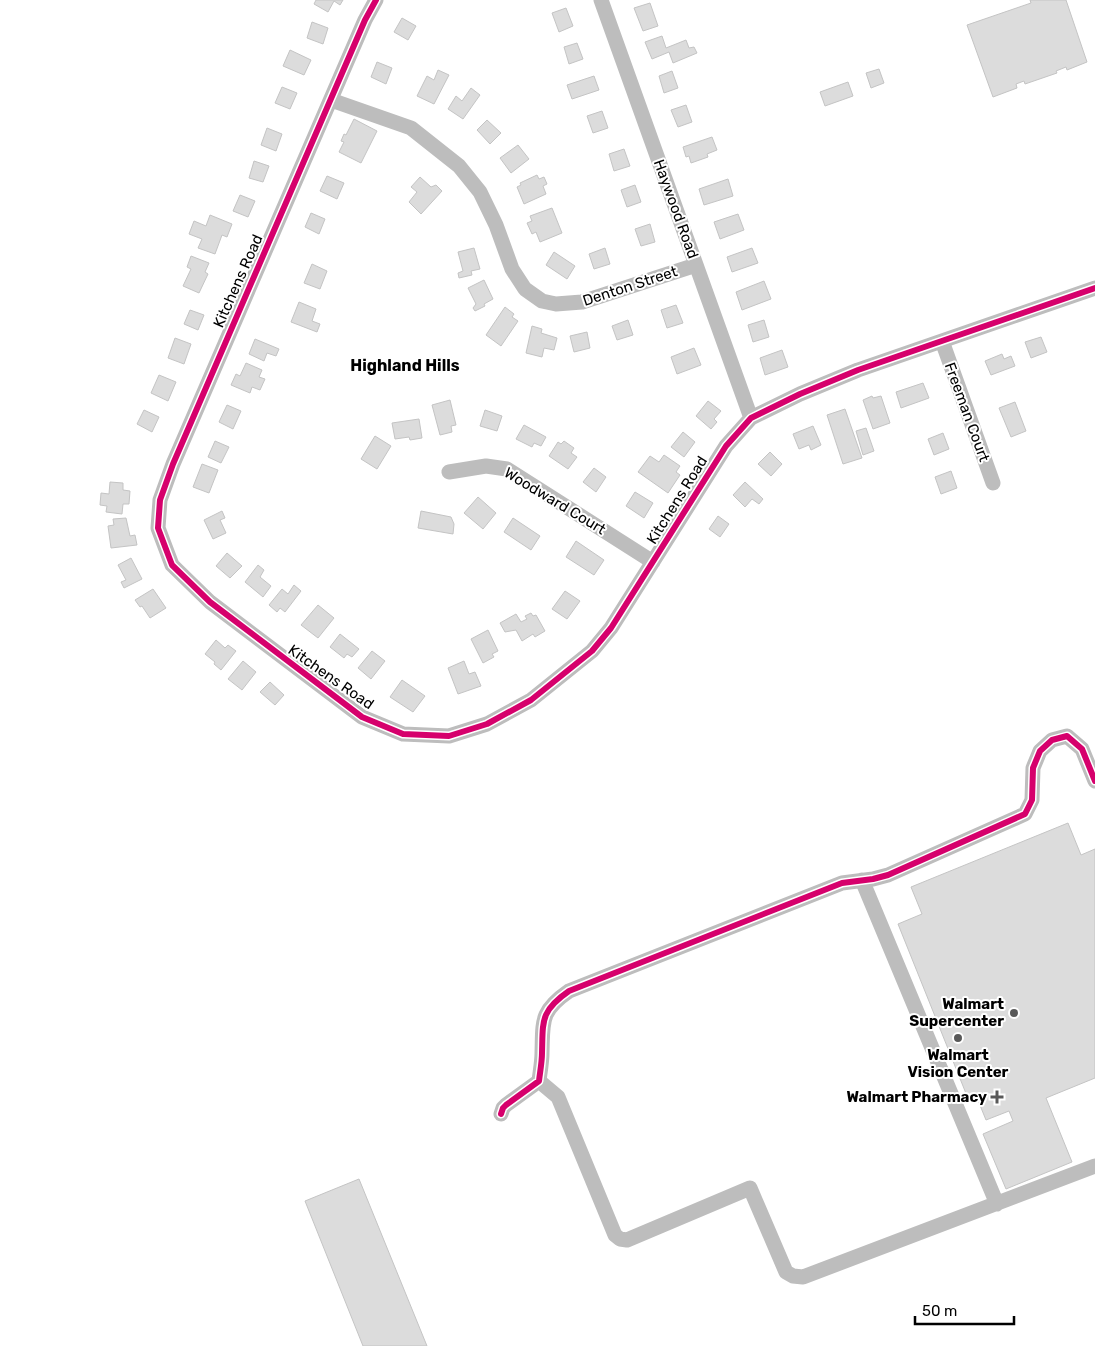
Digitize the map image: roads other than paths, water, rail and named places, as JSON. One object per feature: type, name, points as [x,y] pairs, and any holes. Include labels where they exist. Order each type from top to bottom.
[{"type":"street","name":"Kitchens Road","points":[[376,0],[365,20],[173,464],[160,500],[158,528],[172,565],[210,602],[362,717],[403,734],[449,736],[486,724],[531,700],[592,651],[611,628],[726,446],[752,418],[800,394],[858,370],[1095,288]]},
{"type":"street","name":"Haywood Road","points":[[601,0],[752,418]]},
{"type":"street","name":"Denton Street","points":[[331,100],[411,128],[459,166],[480,192],[496,225],[512,268],[525,290],[542,301],[556,304],[582,302],[696,265]]},
{"type":"street","name":"Freeman Court","points":[[942,342],[993,483]]},
{"type":"street","name":"Woodward Court","points":[[449,472],[486,466],[507,469],[653,562]]},
{"type":"street","points":[[500,1114],[506,1104],[539,1081],[542,1055],[542,1027],[546,1012],[556,1000],[569,991],[842,883],[888,875],[1025,814],[1032,800],[1033,768],[1040,750],[1052,740],[1067,736],[1082,749],[1095,781]]},
{"type":"street","points":[[862,880],[997,1204]]},
{"type":"street","points":[[539,1081],[558,1097],[615,1235],[620,1239],[627,1240],[750,1188],[786,1272],[793,1276],[802,1277],[1095,1166]]},
{"type":"place","name":"Walmart Supercenter","points":[[1014,1013]]},
{"type":"place","name":"Walmart Vision Center","points":[[958,1038]]},
{"type":"place","name":"Walmart Pharmacy","points":[[997,1097]]},
{"type":"district","name":"Highland Hills","points":[[405,365]]}]
